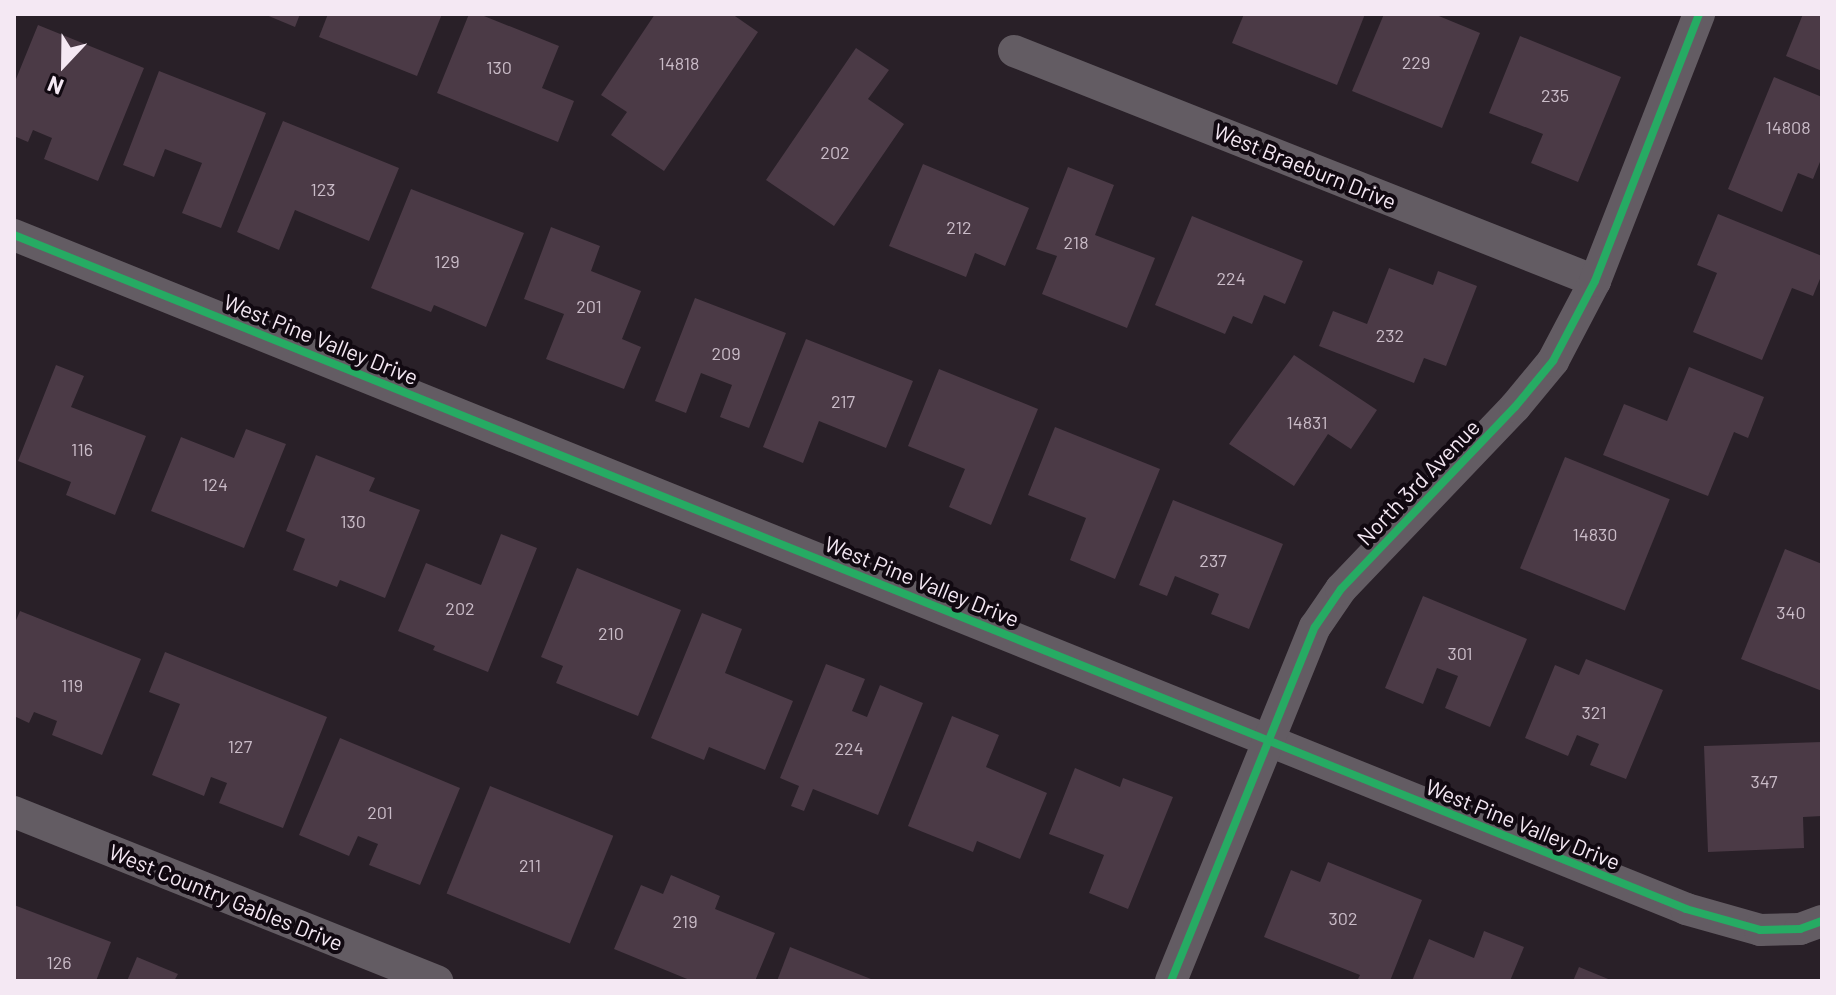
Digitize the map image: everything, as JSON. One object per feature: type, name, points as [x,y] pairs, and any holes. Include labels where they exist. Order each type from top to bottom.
[{"type":"street","name":"North 3rd Avenue","points":[[1171,981],[1315,627],[1341,589],[1515,407],[1553,361],[1595,281],[1699,14]]},
{"type":"street","name":"West Braeburn Drive","points":[[1014,51],[1595,281]]},
{"type":"street","name":"West Pine Valley Drive","points":[[14,235],[1686,909],[1760,930],[1800,929],[1822,921]]},
{"type":"street","name":"West Country Gables Drive","points":[[14,812],[437,981]]},
{"type":"building","points":[[264,14],[300,14],[295,27]]},
{"type":"building","points":[[328,14],[442,14],[417,76],[319,37]]},
{"type":"building","points":[[469,14],[479,14],[559,46],[542,88],[574,101],[558,142],[437,93]]},
{"type":"building","points":[[655,14],[732,14],[758,32],[664,171],[611,135],[627,112],[601,95]]},
{"type":"building","points":[[1244,14],[1365,14],[1337,85],[1232,43]]},
{"type":"building","points":[[1384,14],[1434,14],[1480,33],[1442,128],[1352,91]]},
{"type":"building","points":[[1803,14],[1822,14],[1822,71],[1786,56]]},
{"type":"building","points":[[38,25],[144,68],[98,181],[44,159],[52,138],[33,130],[28,142],[14,136],[14,84]]},
{"type":"building","points":[[1520,36],[1621,77],[1578,182],[1531,163],[1543,134],[1489,113]]},
{"type":"building","points":[[856,48],[889,70],[868,99],[904,124],[834,226],[766,180]]},
{"type":"building","points":[[159,71],[266,113],[221,228],[182,213],[202,163],[165,149],[154,177],[123,165]]},
{"type":"building","points":[[1774,77],[1822,97],[1822,157],[1813,179],[1798,173],[1782,212],[1728,189]]},
{"type":"building","points":[[283,121],[399,168],[369,241],[295,210],[279,250],[237,232]]},
{"type":"building","points":[[923,164],[1029,208],[1005,266],[975,253],[966,277],[889,246]]},
{"type":"building","points":[[1068,167],[1114,185],[1095,235],[1155,258],[1127,328],[1042,294],[1057,256],[1036,249]]},
{"type":"building","points":[[411,189],[524,233],[486,327],[434,305],[431,312],[371,288]]},
{"type":"building","points":[[1718,214],[1822,256],[1822,274],[1813,296],[1792,288],[1762,360],[1693,332],[1717,273],[1697,265]]},
{"type":"building","points":[[1192,216],[1303,261],[1285,304],[1264,295],[1252,324],[1233,316],[1225,334],[1155,305]]},
{"type":"building","points":[[551,227],[600,246],[591,271],[641,291],[622,339],[641,347],[624,389],[546,359],[564,314],[524,299]]},
{"type":"building","points":[[1389,268],[1433,285],[1438,271],[1477,286],[1446,366],[1424,358],[1414,383],[1319,346],[1333,311],[1367,324]]},
{"type":"building","points":[[695,298],[786,333],[749,428],[720,417],[732,385],[701,373],[686,413],[655,401]]},
{"type":"building","points":[[806,339],[913,381],[886,448],[819,421],[803,463],[763,447]]},
{"type":"building","points":[[1294,355],[1377,410],[1351,449],[1328,434],[1294,486],[1229,444]]},
{"type":"building","points":[[56,365],[84,376],[71,407],[146,436],[115,515],[66,495],[71,482],[18,461]]},
{"type":"building","points":[[1689,367],[1764,397],[1748,438],[1734,432],[1708,496],[1603,455],[1624,404],[1667,421]]},
{"type":"building","points":[[939,369],[1038,409],[991,525],[949,507],[965,469],[908,446]]},
{"type":"building","points":[[1055,427],[1160,469],[1115,579],[1070,560],[1086,518],[1028,495]]},
{"type":"building","points":[[246,429],[286,444],[244,548],[151,511],[181,437],[234,458]]},
{"type":"building","points":[[316,455],[375,478],[369,491],[420,510],[385,598],[340,580],[337,587],[293,570],[305,539],[286,531]]},
{"type":"building","points":[[1565,457],[1670,499],[1625,611],[1520,568]]},
{"type":"building","points":[[1173,500],[1283,544],[1249,629],[1211,614],[1219,594],[1175,576],[1167,596],[1139,585]]},
{"type":"building","points":[[501,534],[537,548],[488,672],[433,650],[435,646],[398,631],[426,563],[481,585]]},
{"type":"building","points":[[1785,549],[1822,564],[1822,691],[1741,659]]},
{"type":"building","points":[[577,568],[681,610],[638,716],[556,683],[563,666],[541,657]]},
{"type":"building","points":[[1423,596],[1527,639],[1490,727],[1445,708],[1458,676],[1437,668],[1423,704],[1385,688]]},
{"type":"building","points":[[20,611],[141,659],[102,755],[52,735],[57,721],[34,712],[29,723],[14,716],[14,625]]},
{"type":"building","points":[[702,613],[742,629],[725,673],[793,701],[765,770],[709,747],[704,760],[651,738]]},
{"type":"building","points":[[165,652],[327,717],[283,828],[219,803],[227,783],[211,777],[204,796],[152,775],[180,704],[149,692]]},
{"type":"building","points":[[1586,659],[1663,690],[1626,779],[1590,765],[1599,744],[1577,735],[1568,756],[1525,738],[1555,665],[1579,675]]},
{"type":"building","points":[[826,664],[865,679],[852,711],[867,717],[880,685],[923,703],[878,815],[813,789],[804,811],[791,806],[799,786],[780,778]]},
{"type":"building","points":[[952,716],[999,735],[986,767],[1047,793],[1020,859],[977,841],[973,852],[908,826]]},
{"type":"building","points":[[340,738],[460,788],[420,885],[369,865],[378,844],[358,836],[349,856],[299,835]]},
{"type":"building","points":[[1822,742],[1822,816],[1803,817],[1804,848],[1708,852],[1704,746]]},
{"type":"building","points":[[1075,768],[1120,787],[1123,778],[1173,797],[1128,909],[1089,893],[1104,855],[1049,834]]},
{"type":"building","points":[[490,786],[613,836],[570,943],[447,894]]},
{"type":"building","points":[[1328,862],[1422,900],[1390,981],[1357,981],[1360,975],[1264,937],[1291,870],[1320,882]]},
{"type":"building","points":[[671,875],[720,896],[715,909],[775,933],[755,981],[692,981],[614,949],[641,885],[663,894]]},
{"type":"building","points":[[14,905],[111,942],[96,981],[14,981]]},
{"type":"building","points":[[1484,931],[1524,947],[1510,981],[1412,981],[1429,939],[1474,958]]},
{"type":"building","points":[[790,947],[876,981],[777,981]]},
{"type":"building","points":[[137,957],[178,974],[174,981],[127,981]]},
{"type":"building","points":[[1579,967],[1613,981],[1573,981]]},
{"type":"cycle path","points":[[1171,981],[1315,627],[1341,589],[1515,407],[1553,361],[1595,281],[1699,14]]},
{"type":"cycle path","points":[[14,235],[1686,909],[1760,930],[1800,929],[1822,921]]}]
